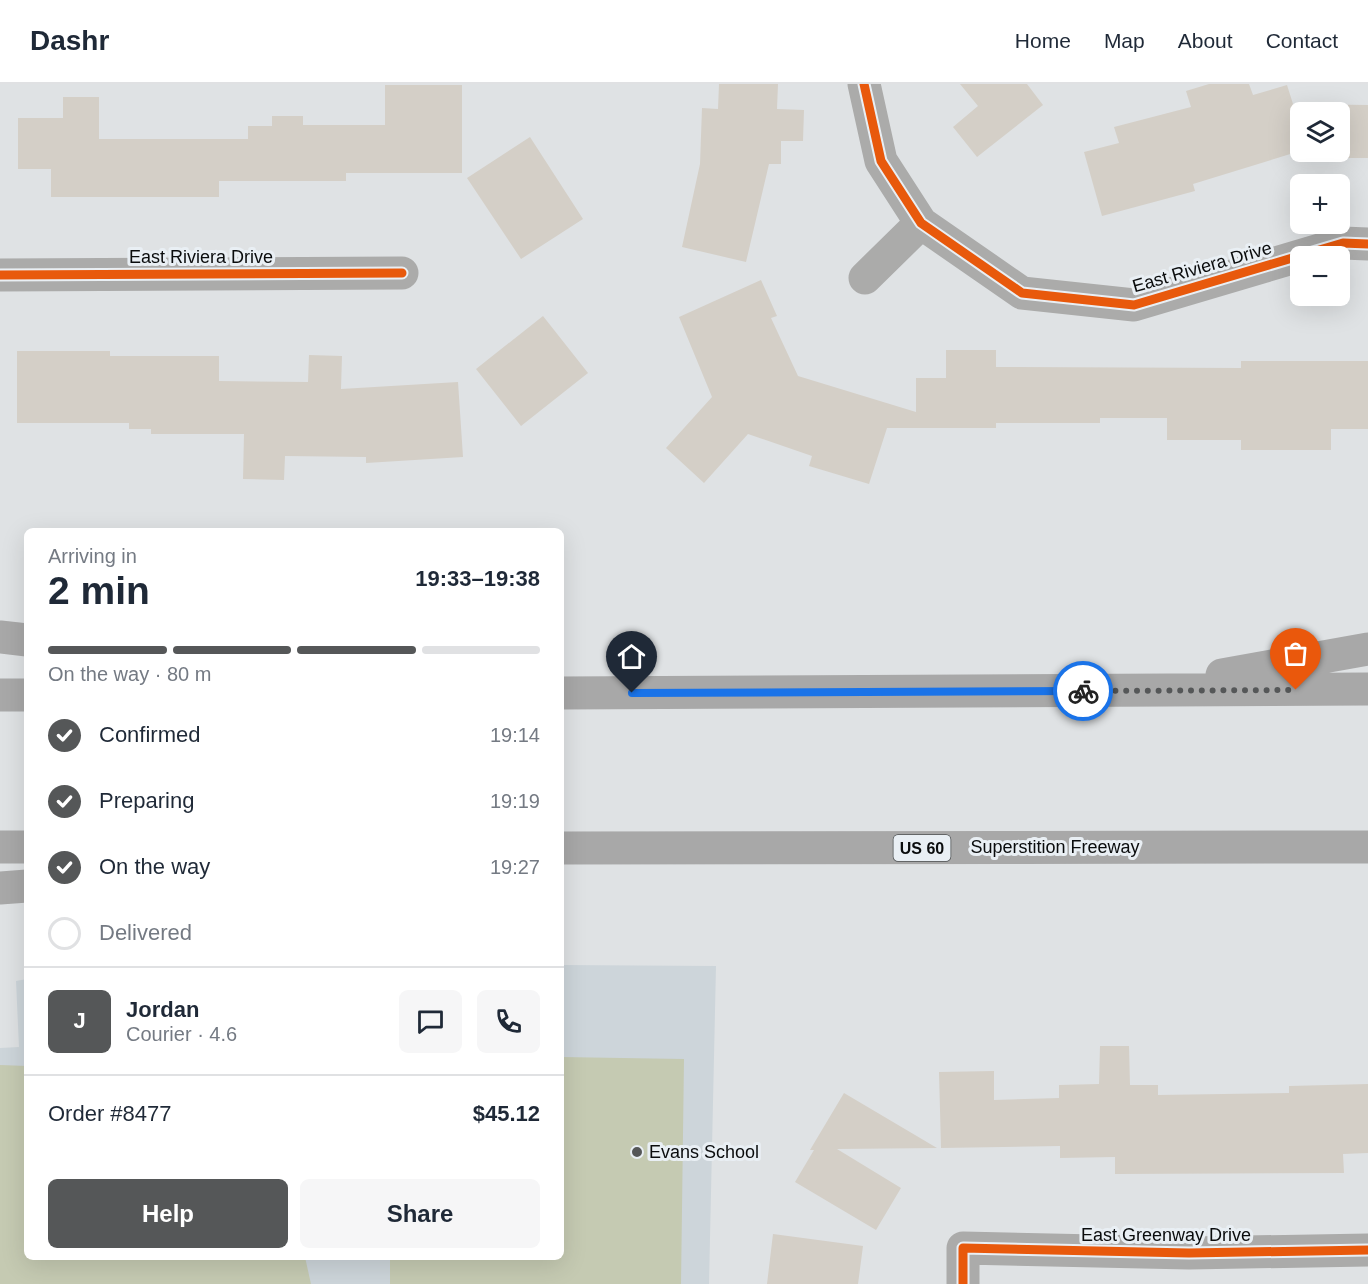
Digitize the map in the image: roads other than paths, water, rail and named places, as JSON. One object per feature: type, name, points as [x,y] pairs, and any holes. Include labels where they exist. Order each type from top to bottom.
[{"type":"highway","points":[[0,637],[24,640]]},
{"type":"highway","points":[[1129,691],[1368,649]]},
{"type":"highway","points":[[564,693],[1368,689]]},
{"type":"highway","points":[[0,695],[24,695]]},
{"type":"highway","points":[[0,847],[24,847]]},
{"type":"highway","points":[[1225,847],[1368,859]]},
{"type":"highway","name":"Superstition Freeway","points":[[564,850],[1368,847]]},
{"type":"highway","points":[[0,888],[24,886]]},
{"type":"street","points":[[864,84],[881,161],[921,223],[865,278]]},
{"type":"street","name":"East Riviera Drive","points":[[921,223],[1022,293],[1134,305],[1343,243],[1368,244]]},
{"type":"street","name":"East Riviera Drive","points":[[0,275],[402,273]]},
{"type":"street","name":"East Greenway Drive","points":[[963,1284],[963,1248],[1189,1253],[1368,1250]]},
{"type":"place","name":"Evans School","points":[[637,1152]]}]
